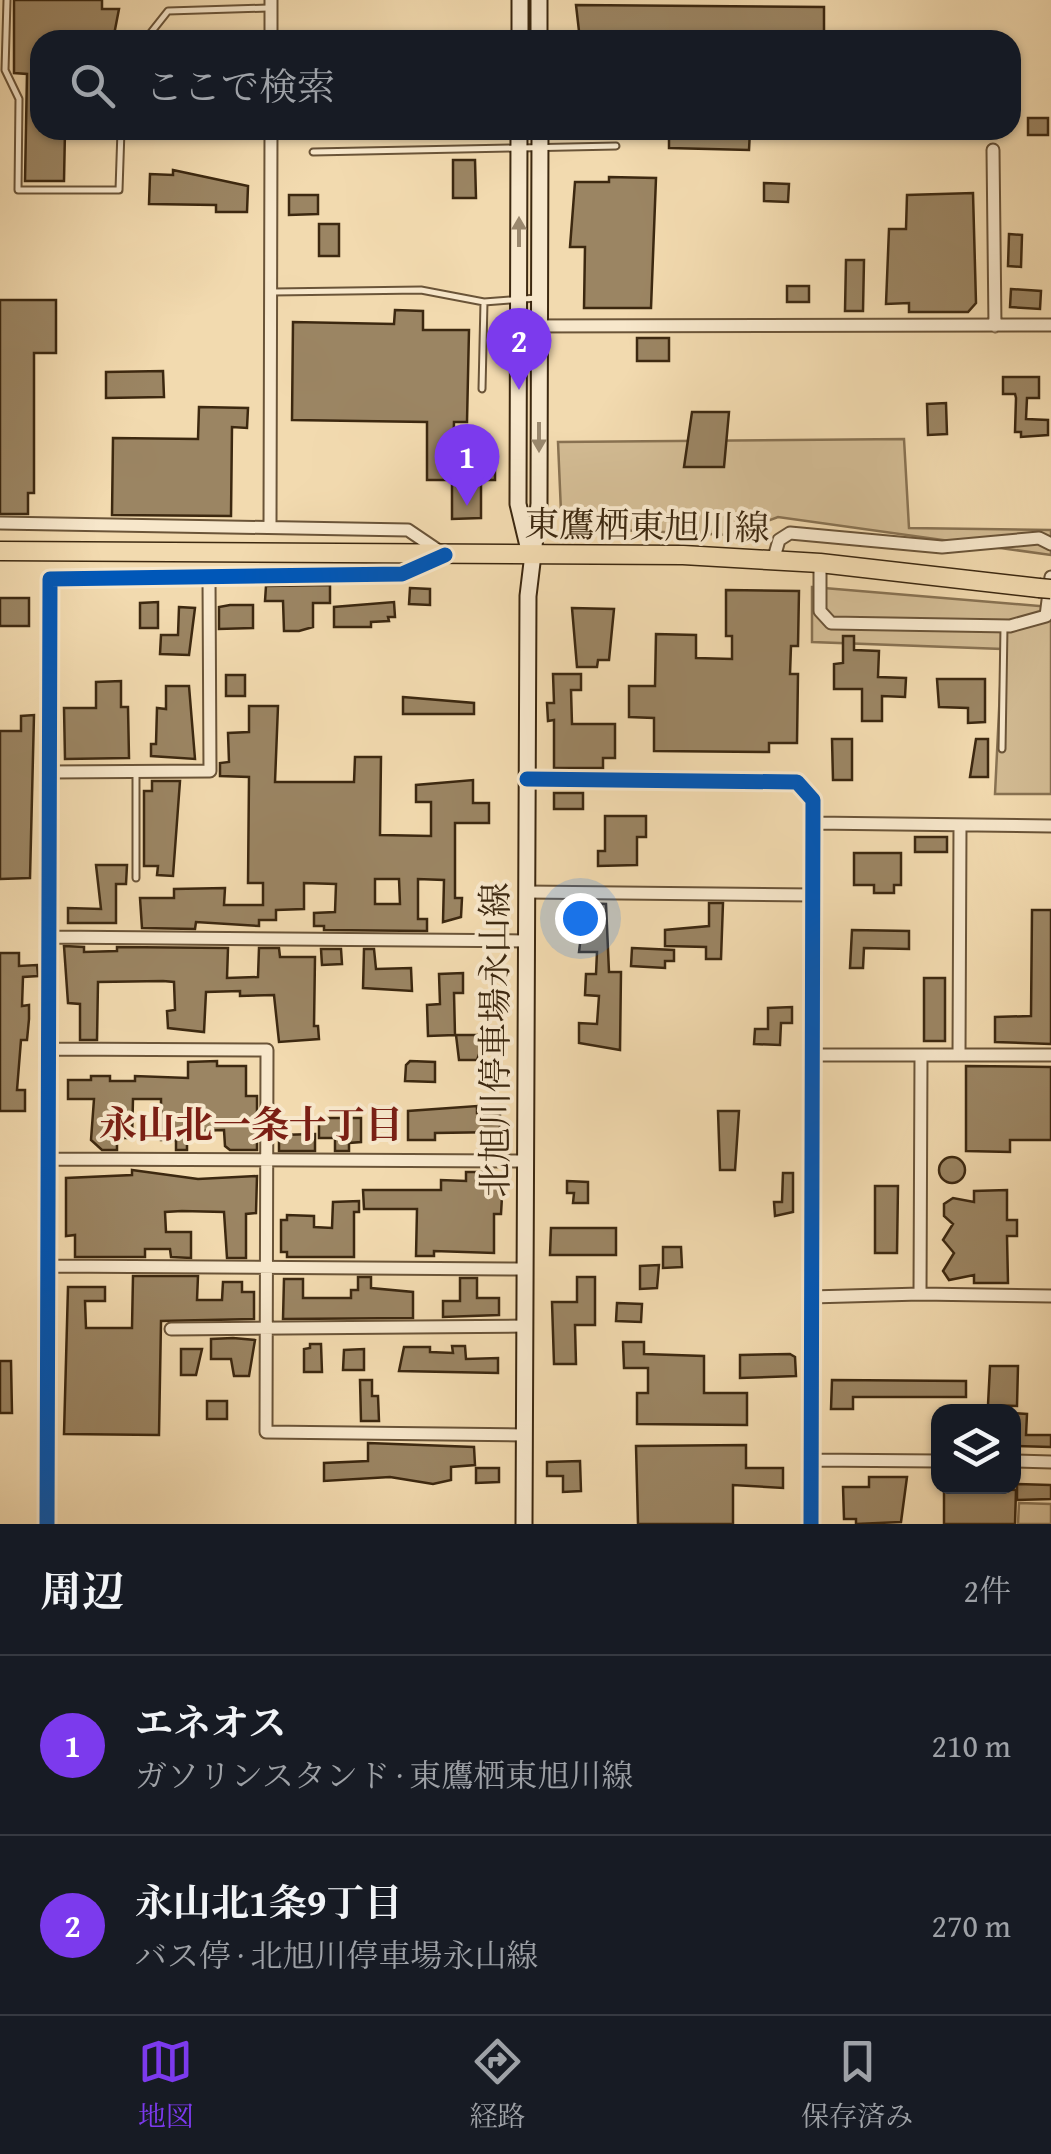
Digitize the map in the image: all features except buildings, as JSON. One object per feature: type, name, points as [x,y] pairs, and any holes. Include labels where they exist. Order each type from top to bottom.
[{"type":"main road","points":[[520,0],[520,30]]},
{"type":"main road","points":[[539,0],[539,30]]},
{"type":"main road","name":"北旭川停車場永山線","points":[[519,140],[518,504],[530,555]]},
{"type":"main road","name":"北旭川停車場永山線","points":[[524,1524],[524,941],[530,555],[539,504],[540,140]]},
{"type":"main road","name":"東鷹栖東旭川線","points":[[0,551],[773,561],[1047,585]]},
{"type":"street","points":[[271,4],[271,30]]},
{"type":"street","points":[[270,527],[271,140]]},
{"type":"street","points":[[994,150],[995,326]]},
{"type":"street","points":[[518,326],[1051,325]]},
{"type":"street","points":[[0,523],[408,530],[445,555]]},
{"type":"street","points":[[773,561],[779,540],[790,532],[942,547],[1039,538],[1051,544]]},
{"type":"street","points":[[47,1524],[50,579],[402,574],[445,555]]},
{"type":"street","points":[[820,564],[820,611],[831,622],[1004,626],[1042,621],[1047,585]]},
{"type":"street","points":[[50,772],[210,771],[209,578]]},
{"type":"street","points":[[527,779],[798,782],[813,800],[811,1524]]},
{"type":"street","points":[[814,823],[1051,826]]},
{"type":"street","points":[[959,1056],[960,826]]},
{"type":"street","points":[[526,892],[813,896]]},
{"type":"street","points":[[50,937],[524,941]]},
{"type":"street","points":[[49,1049],[266,1050],[266,1432],[524,1435]]},
{"type":"street","points":[[813,1056],[1051,1055]]},
{"type":"street","points":[[920,1294],[922,1056]]},
{"type":"street","points":[[48,1159],[525,1161]]},
{"type":"street","points":[[49,1266],[524,1269]]},
{"type":"street","points":[[812,1297],[1051,1296]]},
{"type":"street","points":[[171,1329],[525,1326]]},
{"type":"street","points":[[811,1460],[931,1461]]},
{"type":"street","points":[[1021,1462],[1051,1462]]},
{"type":"lane","points":[[6,0],[5,70],[19,99],[18,190],[119,190],[121,140]]},
{"type":"lane","points":[[153,30],[168,12],[271,4]]},
{"type":"lane","points":[[313,152],[616,146]]},
{"type":"lane","points":[[270,292],[421,290],[484,302],[540,298]]},
{"type":"lane","points":[[482,390],[484,302]]},
{"type":"lane","points":[[1002,749],[1004,626]]},
{"type":"lane","points":[[136,772],[136,878]]},
{"type":"shaded area","points":[[904,439],[909,528],[1051,530],[1051,555],[778,517],[730,535],[573,528],[561,512],[558,442]]},
{"type":"shaded area","points":[[812,587],[1051,607],[1051,794],[995,794],[1002,649],[812,642]]},
{"type":"shaded area","points":[[1019,1503],[1051,1504],[1051,1524],[1018,1524]]},
{"type":"cycle path","points":[[47,1524],[50,579],[402,574],[445,555]]},
{"type":"cycle path","points":[[527,779],[797,782],[813,800],[811,1524]]},
{"type":"place","name":"永山北1条9丁目","points":[[519,390]]},
{"type":"place","name":"エネオス","points":[[467,506]]},
{"type":"district","name":"永山北一条十丁目","points":[[251,1125]]}]
